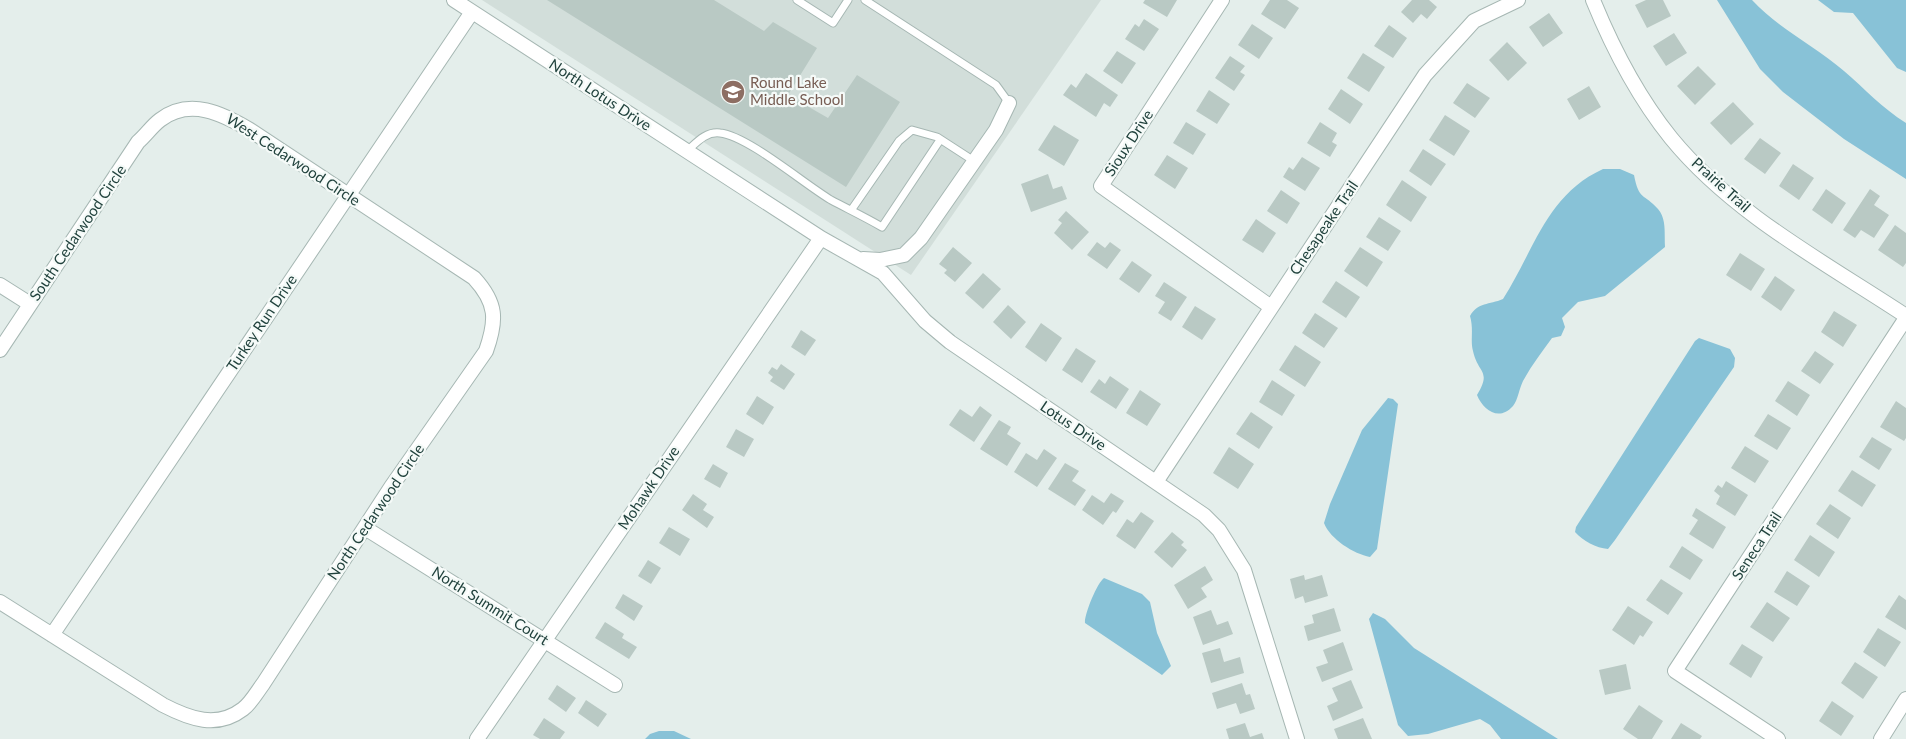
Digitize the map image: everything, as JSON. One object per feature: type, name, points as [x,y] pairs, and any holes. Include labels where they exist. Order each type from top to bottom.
[{"type":"street","name":"North Lotus Drive","points":[[454,0],[747,190]]},
{"type":"street","name":"Sioux Drive","points":[[1222,0],[1101,186],[1271,307]]},
{"type":"street","name":"Chesapeake Trail","points":[[1156,482],[1425,75],[1474,21],[1518,0]]},
{"type":"street","name":"Prairie Trail","points":[[1593,0],[1610,41],[1642,96],[1672,138],[1714,182],[1761,220],[1906,317]]},
{"type":"street","name":"Turkey Run Drive","points":[[52,635],[472,12]]},
{"type":"street","points":[[860,258],[880,260],[904,255],[921,238],[996,130],[1009,103]]},
{"type":"street","name":"West Cedarwood Circle","points":[[161,119],[178,111],[197,109],[220,113],[250,130],[418,241]]},
{"type":"street","name":"South Cedarwood Circle","points":[[0,350],[138,142],[161,119]]},
{"type":"street","name":"Lotus Drive","points":[[747,190],[821,238],[860,258],[883,273],[925,321],[950,342],[1204,514],[1219,530],[1244,570],[1297,739]]},
{"type":"street","name":"Mohawk Drive","points":[[477,739],[821,238]]},
{"type":"street","name":"North Cedarwood Circle","points":[[0,602],[147,695],[186,717],[206,722],[226,718],[244,708],[486,351],[493,332],[494,311],[487,292],[474,278],[418,241]]},
{"type":"street","points":[[0,285],[30,304]]},
{"type":"street","name":"Seneca Trail","points":[[1778,739],[1675,671],[1906,317]]},
{"type":"street","name":"North Summit Court","points":[[365,528],[615,685]]},
{"type":"street","points":[[1881,739],[1906,699]]},
{"type":"lane","points":[[797,0],[833,23],[848,0]]},
{"type":"lane","points":[[865,0],[996,85],[1009,103]]},
{"type":"lane","points":[[852,209],[899,141],[912,130],[940,140],[974,161]]},
{"type":"lane","points":[[687,151],[705,136],[719,133],[756,149],[832,200],[852,209],[882,227],[940,140]]},
{"type":"shaded area","points":[[482,0],[1101,0],[911,275]]},
{"type":"water","points":[[1717,0],[1752,0],[1774,20],[1833,62],[1881,105],[1906,123],[1906,179],[1844,139],[1783,92],[1760,69]]},
{"type":"water","points":[[1818,0],[1906,0],[1906,72],[1897,68],[1853,13],[1834,12]]},
{"type":"water","points":[[1603,169],[1620,169],[1634,175],[1640,193],[1658,209],[1663,217],[1665,247],[1605,296],[1578,302],[1562,318],[1565,327],[1561,336],[1552,338],[1530,370],[1523,381],[1513,406],[1508,411],[1502,413],[1492,412],[1483,405],[1477,395],[1484,376],[1473,351],[1470,316],[1480,306],[1503,299],[1554,209],[1584,180]]},
{"type":"water","points":[[1699,338],[1730,349],[1735,358],[1734,367],[1608,549],[1590,544],[1575,532],[1576,527],[1695,341]]},
{"type":"water","points":[[1388,398],[1393,399],[1398,404],[1377,549],[1370,557],[1357,553],[1343,545],[1331,535],[1324,523],[1330,504],[1362,430]]},
{"type":"water","points":[[1104,578],[1142,594],[1150,602],[1157,633],[1171,666],[1162,675],[1085,623],[1092,599]]},
{"type":"water","points":[[1373,613],[1385,619],[1414,648],[1558,739],[1501,739],[1490,725],[1480,719],[1428,734],[1408,736],[1398,725],[1369,619]]},
{"type":"water","points":[[659,731],[674,731],[691,739],[645,739],[650,734]]},
{"type":"building","points":[[547,0],[714,0],[764,31],[773,22],[817,48],[788,95],[828,118],[857,75],[900,102],[846,187]]},
{"type":"building","points":[[1145,0],[1177,0],[1167,17],[1143,3]]},
{"type":"building","points":[[1270,0],[1287,0],[1299,8],[1285,29],[1261,14]]},
{"type":"building","points":[[1412,0],[1429,0],[1437,7],[1427,19],[1421,14],[1413,23],[1401,12]]},
{"type":"building","points":[[1646,0],[1663,0],[1671,16],[1647,28],[1635,5]]},
{"type":"building","points":[[1549,13],[1563,33],[1543,47],[1529,27]]},
{"type":"building","points":[[1144,19],[1159,29],[1144,51],[1125,39],[1135,24],[1139,27]]},
{"type":"building","points":[[1252,24],[1273,38],[1259,59],[1238,45]]},
{"type":"building","points":[[1389,25],[1407,38],[1393,58],[1374,46]]},
{"type":"building","points":[[1674,33],[1687,53],[1666,66],[1653,46]]},
{"type":"building","points":[[1507,42],[1527,63],[1508,81],[1489,60]]},
{"type":"building","points":[[1117,51],[1136,63],[1122,84],[1103,71]]},
{"type":"building","points":[[1363,53],[1385,67],[1369,92],[1347,78]]},
{"type":"building","points":[[1230,56],[1245,66],[1240,72],[1245,75],[1234,91],[1215,78]]},
{"type":"building","points":[[1698,66],[1716,84],[1695,105],[1677,86]]},
{"type":"building","points":[[1086,73],[1118,95],[1110,107],[1104,103],[1096,117],[1063,95],[1071,84],[1076,88]]},
{"type":"building","points":[[1467,83],[1490,98],[1475,118],[1453,103]]},
{"type":"building","points":[[1589,86],[1601,107],[1579,120],[1567,99]]},
{"type":"building","points":[[1341,89],[1363,104],[1350,124],[1328,109]]},
{"type":"building","points":[[1209,90],[1230,104],[1217,124],[1196,111]]},
{"type":"building","points":[[1733,102],[1754,124],[1731,145],[1710,123]]},
{"type":"building","points":[[1445,115],[1470,131],[1454,156],[1429,140]]},
{"type":"building","points":[[1186,122],[1206,134],[1193,155],[1173,143]]},
{"type":"building","points":[[1320,122],[1337,133],[1332,142],[1337,145],[1330,157],[1307,143]]},
{"type":"building","points":[[1054,125],[1079,140],[1064,166],[1038,150]]},
{"type":"building","points":[[1760,138],[1781,153],[1765,174],[1744,159]]},
{"type":"building","points":[[1423,149],[1446,164],[1431,186],[1409,171]]},
{"type":"building","points":[[1167,155],[1188,168],[1175,189],[1154,175]]},
{"type":"building","points":[[1302,157],[1320,168],[1305,191],[1283,177],[1289,167],[1293,170]]},
{"type":"building","points":[[1793,164],[1814,178],[1799,200],[1779,186]]},
{"type":"building","points":[[1048,174],[1053,189],[1062,186],[1067,199],[1031,212],[1021,184]]},
{"type":"building","points":[[1402,180],[1427,197],[1411,222],[1386,205]]},
{"type":"building","points":[[1826,189],[1846,203],[1832,224],[1812,210]]},
{"type":"building","points":[[1870,189],[1880,196],[1874,205],[1889,215],[1874,238],[1861,230],[1855,238],[1843,230]]},
{"type":"building","points":[[1281,190],[1300,203],[1287,224],[1267,211]]},
{"type":"building","points":[[1066,211],[1089,232],[1072,250],[1054,233],[1062,223],[1058,220]]},
{"type":"building","points":[[1379,217],[1401,231],[1388,251],[1366,237]]},
{"type":"building","points":[[1256,219],[1276,233],[1263,253],[1242,240]]},
{"type":"building","points":[[1895,225],[1906,233],[1906,263],[1903,267],[1878,250]]},
{"type":"building","points":[[1097,242],[1105,248],[1110,242],[1121,250],[1107,269],[1087,255]]},
{"type":"building","points":[[953,247],[972,263],[955,282],[944,273],[947,270],[939,264]]},
{"type":"building","points":[[1360,247],[1383,262],[1367,287],[1344,271]]},
{"type":"building","points":[[1740,253],[1765,269],[1751,291],[1726,275]]},
{"type":"building","points":[[1132,261],[1152,275],[1139,293],[1119,279]]},
{"type":"building","points":[[983,273],[1001,289],[983,309],[965,293]]},
{"type":"building","points":[[1775,276],[1795,290],[1781,311],[1761,297]]},
{"type":"building","points":[[1336,281],[1360,297],[1346,318],[1322,302]]},
{"type":"building","points":[[1164,282],[1187,297],[1171,321],[1158,313],[1165,302],[1155,296]]},
{"type":"building","points":[[1008,305],[1026,322],[1011,339],[993,322]]},
{"type":"building","points":[[1195,306],[1216,319],[1202,340],[1182,327]]},
{"type":"building","points":[[1834,311],[1857,325],[1843,347],[1821,332]]},
{"type":"building","points":[[1315,313],[1338,328],[1324,348],[1302,333]]},
{"type":"building","points":[[1041,323],[1062,338],[1046,362],[1025,347]]},
{"type":"building","points":[[801,330],[816,340],[805,356],[791,347]]},
{"type":"building","points":[[1295,345],[1321,362],[1305,387],[1279,370]]},
{"type":"building","points":[[1076,348],[1096,361],[1082,383],[1062,370]]},
{"type":"building","points":[[1815,351],[1834,364],[1820,384],[1801,371]]},
{"type":"building","points":[[781,364],[795,374],[784,390],[770,381],[773,377],[768,373],[772,367],[777,370]]},
{"type":"building","points":[[1110,376],[1129,389],[1116,409],[1090,392],[1099,379],[1105,384]]},
{"type":"building","points":[[1272,380],[1295,395],[1282,416],[1259,402]]},
{"type":"building","points":[[1788,381],[1810,395],[1797,416],[1775,401]]},
{"type":"building","points":[[1140,390],[1161,404],[1147,426],[1126,413]]},
{"type":"building","points":[[757,396],[774,407],[763,425],[746,414]]},
{"type":"building","points":[[1896,401],[1906,408],[1906,438],[1904,441],[1880,427]]},
{"type":"building","points":[[980,406],[992,415],[974,442],[949,425],[960,409],[972,417]]},
{"type":"building","points":[[1251,412],[1273,427],[1259,449],[1236,434]]},
{"type":"building","points":[[1768,414],[1791,428],[1777,450],[1754,436]]},
{"type":"building","points":[[999,420],[1011,427],[1007,434],[1021,443],[1007,466],[980,449]]},
{"type":"building","points":[[736,429],[754,439],[744,457],[726,447]]},
{"type":"building","points":[[1872,437],[1892,449],[1879,470],[1859,457]]},
{"type":"building","points":[[1745,446],[1769,461],[1755,483],[1731,468]]},
{"type":"building","points":[[1229,447],[1254,464],[1238,489],[1213,473]]},
{"type":"building","points":[[1044,449],[1057,458],[1037,487],[1014,472],[1026,453],[1037,460]]},
{"type":"building","points":[[1065,463],[1079,471],[1072,481],[1086,490],[1075,506],[1048,489]]},
{"type":"building","points":[[713,464],[728,473],[720,488],[704,479]]},
{"type":"building","points":[[1852,470],[1876,485],[1862,507],[1838,491]]},
{"type":"building","points":[[1726,481],[1748,495],[1735,516],[1716,504],[1720,496],[1714,491],[1718,485],[1722,488]]},
{"type":"building","points":[[1111,493],[1124,501],[1116,513],[1113,511],[1103,525],[1082,510],[1092,495],[1104,503]]},
{"type":"building","points":[[693,494],[707,504],[703,510],[714,517],[707,528],[682,510]]},
{"type":"building","points":[[1830,504],[1851,518],[1838,539],[1816,524]]},
{"type":"building","points":[[1696,508],[1726,527],[1713,549],[1689,534],[1698,520],[1692,516]]},
{"type":"building","points":[[1141,512],[1154,521],[1135,549],[1116,536],[1127,519],[1133,523]]},
{"type":"building","points":[[669,527],[690,539],[680,556],[659,543]]},
{"type":"building","points":[[1172,532],[1184,542],[1181,545],[1187,550],[1172,568],[1154,552]]},
{"type":"building","points":[[1810,535],[1835,552],[1819,577],[1794,560]]},
{"type":"building","points":[[1682,546],[1703,560],[1690,580],[1669,567]]},
{"type":"building","points":[[648,560],[661,568],[651,584],[638,576]]},
{"type":"building","points":[[1205,566],[1213,580],[1201,588],[1207,597],[1188,609],[1174,585]]},
{"type":"building","points":[[1787,571],[1810,586],[1797,606],[1774,592]]},
{"type":"building","points":[[1304,575],[1305,580],[1322,575],[1328,596],[1305,603],[1303,596],[1295,599],[1290,579]]},
{"type":"building","points":[[1661,579],[1683,593],[1668,615],[1646,600]]},
{"type":"building","points":[[623,594],[643,606],[634,621],[615,608]]},
{"type":"building","points":[[1899,595],[1906,600],[1906,630],[1885,617]]},
{"type":"building","points":[[1767,602],[1790,618],[1773,642],[1750,627]]},
{"type":"building","points":[[1628,606],[1653,622],[1643,637],[1640,635],[1634,645],[1612,630]]},
{"type":"building","points":[[1334,608],[1341,631],[1308,641],[1304,626],[1314,623],[1312,615]]},
{"type":"building","points":[[1211,610],[1217,625],[1228,621],[1233,634],[1203,645],[1193,617]]},
{"type":"building","points":[[605,622],[624,634],[622,638],[637,647],[629,659],[595,638]]},
{"type":"building","points":[[1878,628],[1901,642],[1885,667],[1863,652]]},
{"type":"building","points":[[1343,642],[1353,670],[1322,682],[1316,667],[1328,663],[1323,650]]},
{"type":"building","points":[[1742,644],[1763,657],[1751,678],[1729,664]]},
{"type":"building","points":[[1220,648],[1224,662],[1240,657],[1244,673],[1211,683],[1202,653]]},
{"type":"building","points":[[1855,662],[1878,677],[1863,699],[1841,683]]},
{"type":"building","points":[[1626,664],[1631,689],[1605,695],[1599,670]]},
{"type":"building","points":[[1351,680],[1363,708],[1333,721],[1327,706],[1338,701],[1332,688]]},
{"type":"building","points":[[1242,683],[1246,695],[1250,694],[1255,709],[1240,714],[1236,703],[1217,709],[1212,693]]},
{"type":"building","points":[[557,685],[576,698],[566,712],[548,699]]},
{"type":"building","points":[[586,700],[607,714],[598,727],[578,713]]},
{"type":"building","points":[[1832,701],[1854,716],[1841,736],[1819,721]]},
{"type":"building","points":[[1639,705],[1663,721],[1652,739],[1638,739],[1623,729]]},
{"type":"building","points":[[544,718],[565,732],[560,739],[540,739],[533,735]]},
{"type":"building","points":[[1363,718],[1372,739],[1338,739],[1334,729]]},
{"type":"building","points":[[1245,723],[1250,737],[1262,733],[1264,739],[1229,739],[1226,729]]},
{"type":"building","points":[[1681,723],[1702,736],[1700,739],[1671,739]]},
{"type":"place","name":"Round Lake Middle School","points":[[733,92]]}]
